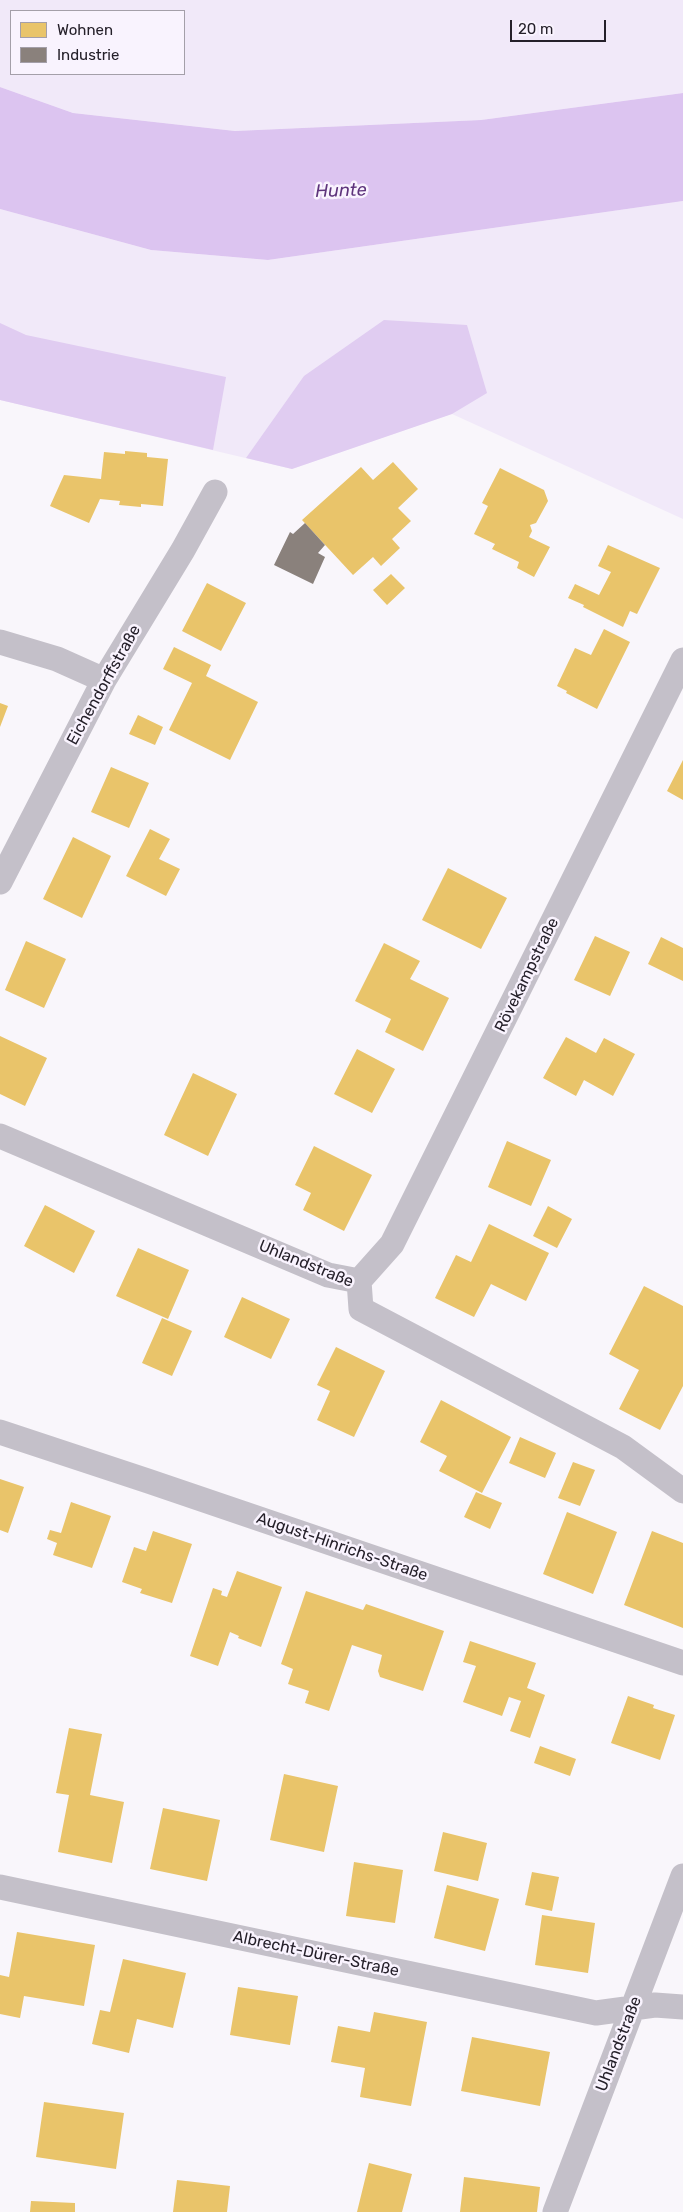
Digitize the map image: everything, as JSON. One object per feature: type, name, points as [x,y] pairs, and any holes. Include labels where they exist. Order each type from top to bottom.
[{"type":"street","name":"Eichendorffstraße","points":[[0,882],[104,680],[183,550],[215,492]]},
{"type":"street","points":[[0,642],[57,659],[104,680]]},
{"type":"street","name":"Rövekampstraße","points":[[359,1281],[392,1244],[683,660]]},
{"type":"street","name":"Uhlandstraße","points":[[0,1136],[328,1275],[359,1281],[360,1309],[623,1447],[683,1491]]},
{"type":"street","name":"August-Hinrichs-Straße","points":[[0,1432],[683,1663]]},
{"type":"street","name":"Uhlandstraße","points":[[555,2212],[683,1876]]},
{"type":"street","name":"Albrecht-Dürer-Straße","points":[[0,1887],[596,2013],[655,2005],[683,2007]]},
{"type":"shaded area","points":[[0,0],[683,0],[683,93],[481,120],[235,131],[73,113],[0,87]]},
{"type":"shaded area","points":[[683,201],[683,519],[452,414],[292,469],[0,400],[0,209],[151,250],[268,260]]},
{"type":"shaded area","points":[[384,320],[467,325],[487,393],[452,414],[292,469],[246,458],[304,376]]},
{"type":"shaded area","points":[[0,323],[26,335],[226,377],[213,450],[0,400]]},
{"type":"water","name":"Hunte","points":[[0,87],[73,113],[235,131],[481,120],[683,93],[683,201],[268,260],[151,250],[0,209]]},
{"type":"building: Wohnen","points":[[125,451],[147,453],[147,457],[168,459],[163,506],[119,505],[120,501],[100,499],[89,523],[50,506],[64,475],[101,479],[104,452],[125,454]]},
{"type":"building: Wohnen","points":[[393,462],[418,489],[398,508],[411,521],[392,539],[400,548],[381,566],[373,557],[353,575],[302,520],[361,467],[373,480]]},
{"type":"building: Wohnen","points":[[500,468],[544,490],[548,501],[536,523],[530,525],[532,531],[529,537],[550,547],[534,577],[517,568],[519,562],[492,549],[495,544],[474,534],[488,506],[482,503]]},
{"type":"building: Wohnen","points":[[608,545],[660,568],[637,614],[630,611],[623,627],[568,598],[575,584],[599,595],[611,572],[598,566]]},
{"type":"building: Wohnen","points":[[391,574],[405,588],[387,605],[373,590]]},
{"type":"building: Wohnen","points":[[207,583],[246,603],[221,651],[182,631]]},
{"type":"building: Wohnen","points":[[604,629],[630,642],[597,709],[566,693],[567,691],[557,686],[575,648],[591,655]]},
{"type":"building: Wohnen","points":[[174,647],[211,665],[206,676],[258,702],[230,760],[169,730],[192,683],[163,669]]},
{"type":"building: Wohnen","points":[[0,703],[8,706],[0,727]]},
{"type":"building: Wohnen","points":[[138,715],[163,727],[155,745],[129,734]]},
{"type":"building: Wohnen","points":[[683,760],[683,800],[667,791]]},
{"type":"building: Wohnen","points":[[111,767],[149,783],[129,828],[91,812]]},
{"type":"building: Wohnen","points":[[150,829],[170,839],[159,859],[180,869],[166,896],[126,876]]},
{"type":"building: Wohnen","points":[[73,837],[111,856],[82,918],[43,899]]},
{"type":"building: Wohnen","points":[[448,868],[507,898],[481,949],[422,920]]},
{"type":"building: Wohnen","points":[[595,936],[630,952],[610,996],[574,980]]},
{"type":"building: Wohnen","points":[[661,937],[683,948],[683,981],[648,964]]},
{"type":"building: Wohnen","points":[[26,941],[66,959],[44,1008],[5,990]]},
{"type":"building: Wohnen","points":[[384,943],[420,961],[410,979],[449,998],[423,1051],[385,1032],[391,1019],[355,1001]]},
{"type":"building: Wohnen","points":[[0,1036],[47,1058],[25,1106],[0,1094]]},
{"type":"building: Wohnen","points":[[566,1037],[596,1053],[604,1038],[635,1054],[613,1096],[584,1080],[576,1096],[543,1078]]},
{"type":"building: Wohnen","points":[[357,1049],[395,1069],[372,1113],[334,1094]]},
{"type":"building: Wohnen","points":[[193,1073],[237,1094],[208,1156],[164,1135]]},
{"type":"building: Wohnen","points":[[507,1141],[551,1160],[531,1206],[488,1187]]},
{"type":"building: Wohnen","points":[[314,1146],[372,1175],[344,1231],[303,1210],[311,1193],[295,1185]]},
{"type":"building: Wohnen","points":[[45,1205],[95,1231],[74,1273],[24,1246]]},
{"type":"building: Wohnen","points":[[548,1206],[572,1219],[557,1248],[533,1236]]},
{"type":"building: Wohnen","points":[[489,1224],[549,1253],[526,1301],[491,1284],[474,1317],[435,1298],[456,1255],[471,1262]]},
{"type":"building: Wohnen","points":[[138,1248],[189,1270],[168,1319],[116,1296]]},
{"type":"building: Wohnen","points":[[644,1286],[683,1306],[683,1386],[660,1430],[619,1409],[639,1370],[609,1354]]},
{"type":"building: Wohnen","points":[[242,1297],[290,1319],[271,1359],[224,1337]]},
{"type":"building: Wohnen","points":[[162,1318],[192,1331],[172,1376],[142,1363]]},
{"type":"building: Wohnen","points":[[336,1347],[385,1371],[354,1437],[317,1420],[330,1391],[317,1385]]},
{"type":"building: Wohnen","points":[[441,1400],[511,1437],[482,1493],[439,1471],[447,1456],[420,1442]]},
{"type":"building: Wohnen","points":[[520,1437],[556,1453],[545,1478],[509,1463]]},
{"type":"building: Wohnen","points":[[573,1462],[595,1470],[580,1506],[558,1498]]},
{"type":"building: Wohnen","points":[[0,1479],[24,1487],[8,1533],[0,1530]]},
{"type":"building: Wohnen","points":[[476,1492],[502,1503],[490,1529],[464,1517]]},
{"type":"building: Wohnen","points":[[71,1502],[111,1516],[92,1568],[53,1555],[57,1543],[47,1539],[50,1530],[61,1533]]},
{"type":"building: Wohnen","points":[[567,1512],[617,1532],[593,1594],[543,1574]]},
{"type":"building: Wohnen","points":[[153,1531],[192,1544],[172,1603],[140,1593],[142,1589],[122,1582],[134,1547],[146,1551]]},
{"type":"building: Wohnen","points":[[652,1531],[683,1543],[683,1628],[624,1605]]},
{"type":"building: Wohnen","points":[[237,1571],[282,1587],[261,1647],[238,1638],[239,1636],[230,1632],[218,1666],[190,1656],[213,1588],[222,1591],[221,1595],[227,1597]]},
{"type":"building: Wohnen","points":[[306,1591],[363,1610],[366,1604],[444,1631],[423,1691],[380,1677],[378,1671],[382,1655],[352,1645],[329,1711],[305,1703],[309,1691],[288,1684],[293,1669],[281,1664]]},
{"type":"building: Wohnen","points":[[470,1641],[536,1663],[527,1688],[545,1695],[530,1738],[510,1731],[521,1701],[509,1697],[502,1716],[463,1702],[476,1666],[463,1662]]},
{"type":"building: Wohnen","points":[[628,1696],[654,1705],[653,1708],[675,1715],[660,1760],[611,1743]]},
{"type":"building: Wohnen","points":[[69,1728],[102,1734],[90,1795],[124,1802],[112,1863],[58,1852],[69,1795],[56,1793]]},
{"type":"building: Wohnen","points":[[540,1746],[576,1759],[570,1776],[534,1763]]},
{"type":"building: Wohnen","points":[[284,1774],[338,1786],[324,1852],[270,1840]]},
{"type":"building: Wohnen","points":[[163,1808],[220,1820],[207,1881],[150,1869]]},
{"type":"building: Wohnen","points":[[443,1832],[487,1843],[478,1881],[434,1871]]},
{"type":"building: Wohnen","points":[[354,1862],[403,1870],[395,1923],[346,1916]]},
{"type":"building: Wohnen","points":[[532,1872],[559,1877],[552,1911],[525,1905]]},
{"type":"building: Wohnen","points":[[447,1885],[499,1899],[485,1951],[434,1938]]},
{"type":"building: Wohnen","points":[[542,1915],[595,1923],[588,1973],[535,1965]]},
{"type":"building: Wohnen","points":[[17,1932],[95,1945],[84,2006],[24,1996],[20,2018],[0,2014],[0,1975],[9,1977]]},
{"type":"building: Wohnen","points":[[123,1959],[186,1973],[173,2028],[137,2019],[129,2053],[92,2044],[100,2010],[110,2012]]},
{"type":"building: Wohnen","points":[[238,1987],[298,1996],[290,2045],[230,2035]]},
{"type":"building: Wohnen","points":[[374,2012],[427,2022],[411,2106],[360,2097],[365,2068],[331,2062],[338,2026],[370,2032]]},
{"type":"building: Wohnen","points":[[472,2037],[550,2052],[540,2106],[461,2091]]},
{"type":"building: Wohnen","points":[[44,2102],[124,2113],[116,2169],[36,2157]]},
{"type":"building: Wohnen","points":[[369,2163],[412,2174],[402,2212],[357,2212]]},
{"type":"building: Wohnen","points":[[464,2177],[540,2187],[537,2212],[460,2212]]},
{"type":"building: Wohnen","points":[[177,2180],[230,2186],[227,2212],[173,2212]]},
{"type":"building: Wohnen","points":[[31,2201],[75,2203],[75,2212],[30,2212]]},
{"type":"building: Industrie","points":[[305,523],[325,545],[318,553],[325,557],[313,584],[274,565],[290,532],[293,534]]}]
